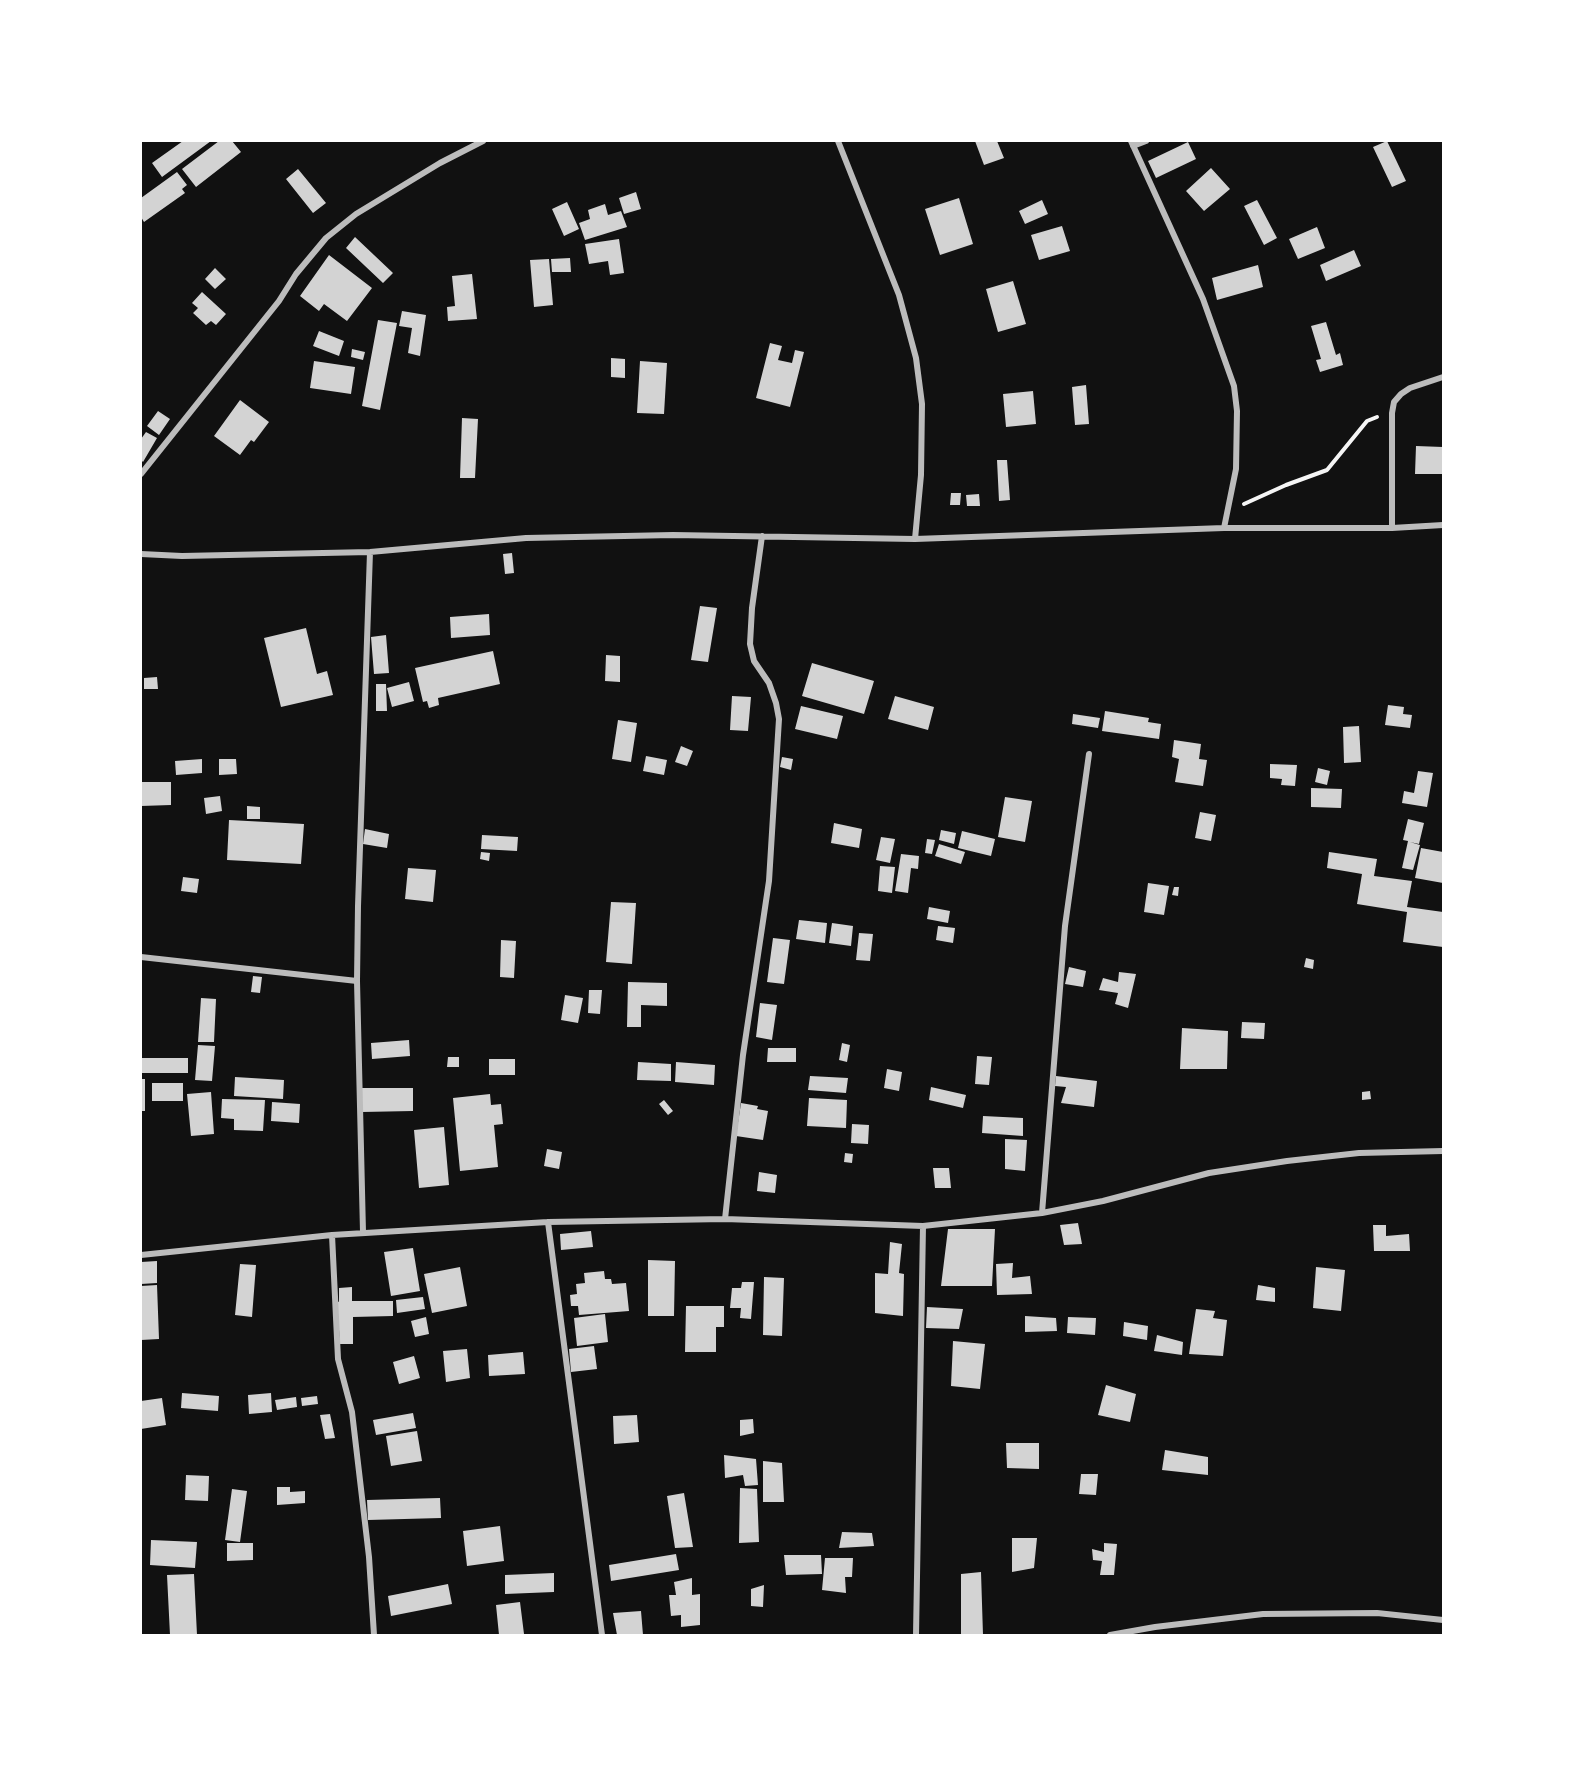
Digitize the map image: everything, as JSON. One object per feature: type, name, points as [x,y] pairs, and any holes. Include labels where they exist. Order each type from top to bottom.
[{"type":"street","points":[[141,474],[279,301],[296,274],[326,238],[356,214],[440,163],[483,141]]},
{"type":"street","points":[[838,141],[899,295],[916,358],[922,404],[921,475],[915,539]]},
{"type":"street","points":[[1146,141],[1132,144],[1203,299],[1234,386],[1237,419],[1236,469],[1224,528]]},
{"type":"street","points":[[1392,528],[1392,413],[1394,402],[1405,391],[1443,377]]},
{"type":"street","points":[[141,554],[182,556],[369,552],[526,538],[673,535],[915,539],[1224,528],[1392,528],[1443,525]]},
{"type":"street","points":[[725,1219],[742,1055],[769,881],[779,719],[769,683],[754,661],[750,644],[752,608],[762,536]]},
{"type":"street","points":[[363,1233],[357,981],[369,552]]},
{"type":"street","points":[[1042,1214],[1065,926],[1089,754]]},
{"type":"street","points":[[141,957],[357,981]]},
{"type":"street","points":[[141,1255],[332,1235],[548,1222],[725,1219],[923,1226],[1042,1214],[1103,1201],[1209,1173],[1359,1153],[1443,1151]]},
{"type":"street","points":[[548,1222],[602,1635]]},
{"type":"street","points":[[916,1635],[923,1226]]},
{"type":"street","points":[[332,1235],[338,1359],[352,1412],[369,1557],[374,1635]]},
{"type":"street","points":[[1110,1635],[1155,1627],[1263,1614],[1377,1613],[1443,1620]]},
{"type":"path","points":[[1224,528],[1240,506],[1286,485],[1327,470],[1367,421],[1392,413]]},
{"type":"building","points":[[183,141],[211,141],[162,177],[152,163]]},
{"type":"building","points":[[219,141],[232,141],[241,152],[196,187],[182,169]]},
{"type":"building","points":[[975,141],[997,141],[1004,158],[984,165]]},
{"type":"building","points":[[1387,141],[1406,181],[1392,187],[1373,147]]},
{"type":"building","points":[[1188,142],[1196,159],[1156,178],[1148,161]]},
{"type":"building","points":[[1211,168],[1230,189],[1204,211],[1186,191]]},
{"type":"building","points":[[298,169],[326,203],[313,213],[286,179]]},
{"type":"building","points":[[177,172],[187,185],[182,189],[185,193],[144,222],[141,217],[141,198]]},
{"type":"building","points":[[636,192],[641,209],[624,214],[619,198]]},
{"type":"building","points":[[959,198],[973,244],[940,255],[925,209]]},
{"type":"building","points":[[1042,200],[1048,214],[1025,224],[1019,211]]},
{"type":"building","points":[[1257,200],[1277,238],[1264,245],[1244,206]]},
{"type":"building","points":[[567,202],[579,229],[564,236],[552,209]]},
{"type":"building","points":[[605,204],[608,215],[621,211],[627,227],[585,240],[579,223],[590,219],[588,210]]},
{"type":"building","points":[[1062,226],[1070,251],[1039,260],[1031,235]]},
{"type":"building","points":[[1317,227],[1325,248],[1298,259],[1289,239]]},
{"type":"building","points":[[355,237],[393,273],[383,283],[346,248]]},
{"type":"building","points":[[619,239],[624,273],[610,275],[608,261],[589,264],[585,244]]},
{"type":"building","points":[[1354,250],[1361,266],[1326,281],[1320,265]]},
{"type":"building","points":[[329,255],[372,288],[347,321],[324,304],[319,311],[300,296]]},
{"type":"building","points":[[570,258],[571,272],[552,272],[551,259]]},
{"type":"building","points":[[549,259],[553,305],[534,307],[530,260]]},
{"type":"building","points":[[1258,265],[1263,287],[1217,300],[1212,278]]},
{"type":"building","points":[[215,268],[226,279],[215,289],[205,279]]},
{"type":"building","points":[[472,274],[477,319],[448,321],[447,307],[455,306],[452,276]]},
{"type":"building","points":[[1013,281],[1026,324],[998,332],[986,289]]},
{"type":"building","points":[[202,292],[226,314],[216,325],[211,321],[206,325],[193,313],[198,308],[192,303]]},
{"type":"building","points":[[402,311],[426,315],[420,356],[408,353],[412,328],[399,326]]},
{"type":"building","points":[[378,320],[397,323],[380,410],[362,406]]},
{"type":"building","points":[[1326,322],[1336,355],[1340,353],[1343,365],[1320,372],[1316,360],[1321,359],[1311,326]]},
{"type":"building","points":[[319,331],[344,341],[339,356],[313,346]]},
{"type":"building","points":[[770,343],[782,346],[778,360],[792,363],[795,350],[804,352],[790,407],[756,398]]},
{"type":"building","points":[[352,349],[365,352],[363,360],[351,357]]},
{"type":"building","points":[[611,358],[625,359],[625,378],[611,377]]},
{"type":"building","points":[[314,361],[355,367],[351,394],[310,388]]},
{"type":"building","points":[[640,361],[667,363],[664,414],[637,413]]},
{"type":"building","points":[[1086,385],[1089,424],[1075,425],[1072,387]]},
{"type":"building","points":[[1033,391],[1036,424],[1006,427],[1003,394]]},
{"type":"building","points":[[240,400],[269,422],[254,442],[251,440],[240,455],[214,436]]},
{"type":"building","points":[[158,411],[170,419],[159,435],[147,426]]},
{"type":"building","points":[[462,418],[478,419],[475,478],[460,478]]},
{"type":"building","points":[[146,432],[157,438],[143,462],[141,460],[141,439]]},
{"type":"building","points":[[1416,446],[1443,447],[1443,474],[1415,474]]},
{"type":"building","points":[[997,460],[1007,460],[1010,500],[999,501]]},
{"type":"building","points":[[951,493],[961,493],[960,505],[950,505]]},
{"type":"building","points":[[979,494],[980,506],[967,506],[966,495]]},
{"type":"building","points":[[512,553],[514,573],[505,574],[503,554]]},
{"type":"building","points":[[700,606],[717,608],[708,662],[691,660]]},
{"type":"building","points":[[489,614],[490,635],[451,638],[450,617]]},
{"type":"building","points":[[306,628],[317,674],[327,671],[333,695],[281,707],[264,638]]},
{"type":"building","points":[[386,635],[389,673],[374,674],[371,637]]},
{"type":"building","points":[[493,651],[500,684],[438,698],[439,705],[429,708],[427,701],[423,702],[415,668]]},
{"type":"building","points":[[606,655],[620,656],[620,682],[605,681]]},
{"type":"building","points":[[812,663],[874,681],[864,714],[802,696]]},
{"type":"building","points":[[157,677],[158,689],[144,689],[144,678]]},
{"type":"building","points":[[409,682],[414,701],[392,707],[387,688]]},
{"type":"building","points":[[376,684],[386,684],[387,711],[376,711]]},
{"type":"building","points":[[732,696],[751,697],[748,731],[730,730]]},
{"type":"building","points":[[895,696],[934,707],[928,730],[888,719]]},
{"type":"building","points":[[1388,705],[1404,707],[1403,714],[1412,715],[1410,728],[1385,725]]},
{"type":"building","points":[[801,706],[843,716],[837,739],[795,729]]},
{"type":"building","points":[[1105,711],[1149,718],[1148,722],[1161,724],[1159,739],[1102,731]]},
{"type":"building","points":[[1073,714],[1100,718],[1098,728],[1072,724]]},
{"type":"building","points":[[618,720],[637,723],[631,762],[612,759]]},
{"type":"building","points":[[1359,726],[1361,762],[1344,763],[1343,727]]},
{"type":"building","points":[[1174,740],[1201,744],[1199,759],[1207,760],[1203,786],[1175,782],[1179,759],[1172,757]]},
{"type":"building","points":[[681,746],[693,751],[687,766],[675,762]]},
{"type":"building","points":[[646,756],[667,760],[664,775],[643,771]]},
{"type":"building","points":[[782,757],[793,759],[791,770],[780,767]]},
{"type":"building","points":[[202,759],[202,773],[176,775],[175,761]]},
{"type":"building","points":[[219,759],[236,759],[237,774],[219,775]]},
{"type":"building","points":[[1270,764],[1297,765],[1295,786],[1281,785],[1282,779],[1270,778]]},
{"type":"building","points":[[1318,768],[1330,771],[1327,785],[1315,782]]},
{"type":"building","points":[[1418,771],[1433,773],[1427,807],[1402,803],[1404,791],[1414,793]]},
{"type":"building","points":[[141,782],[171,782],[171,805],[141,806]]},
{"type":"building","points":[[1311,788],[1342,789],[1341,808],[1311,807]]},
{"type":"building","points":[[220,796],[222,811],[206,814],[204,798]]},
{"type":"building","points":[[1005,797],[1032,801],[1025,842],[998,837]]},
{"type":"building","points":[[247,806],[260,807],[260,819],[247,819]]},
{"type":"building","points":[[1200,812],[1216,815],[1211,841],[1195,838]]},
{"type":"building","points":[[1408,819],[1424,823],[1419,844],[1410,842],[1420,845],[1413,870],[1402,868],[1408,841],[1403,840]]},
{"type":"building","points":[[229,820],[304,824],[301,864],[227,860]]},
{"type":"building","points":[[834,823],[862,829],[859,848],[831,843]]},
{"type":"building","points":[[365,829],[389,834],[387,848],[363,844]]},
{"type":"building","points":[[941,830],[956,833],[954,844],[939,840]]},
{"type":"building","points":[[962,831],[995,839],[991,856],[958,848]]},
{"type":"building","points":[[482,835],[518,837],[517,851],[481,849]]},
{"type":"building","points":[[881,837],[895,839],[890,863],[876,860]]},
{"type":"building","points":[[927,839],[935,840],[932,854],[925,853]]},
{"type":"building","points":[[939,844],[965,852],[961,864],[935,856]]},
{"type":"building","points":[[1421,848],[1443,852],[1443,883],[1415,878]]},
{"type":"building","points":[[481,852],[490,853],[489,861],[480,859]]},
{"type":"building","points":[[1329,852],[1377,859],[1374,876],[1412,881],[1407,907],[1443,912],[1443,947],[1403,942],[1407,912],[1357,904],[1362,874],[1327,868]]},
{"type":"building","points":[[901,854],[919,856],[918,869],[911,868],[908,893],[895,891]]},
{"type":"building","points":[[880,866],[895,867],[892,893],[878,891]]},
{"type":"building","points":[[408,868],[436,870],[433,902],[405,899]]},
{"type":"building","points":[[183,877],[199,879],[197,893],[181,891]]},
{"type":"building","points":[[1148,883],[1169,886],[1164,915],[1144,912]]},
{"type":"building","points":[[1174,887],[1179,887],[1178,896],[1172,895]]},
{"type":"building","points":[[611,902],[636,903],[632,964],[606,962]]},
{"type":"building","points":[[929,907],[950,911],[948,923],[927,919]]},
{"type":"building","points":[[799,920],[827,923],[825,943],[796,939]]},
{"type":"building","points":[[832,923],[853,926],[851,946],[829,943]]},
{"type":"building","points":[[938,926],[955,928],[953,943],[936,940]]},
{"type":"building","points":[[859,933],[873,934],[870,961],[856,960]]},
{"type":"building","points":[[773,938],[790,940],[784,984],[767,982]]},
{"type":"building","points":[[501,940],[516,941],[514,978],[500,977]]},
{"type":"building","points":[[1306,958],[1314,960],[1313,969],[1304,967]]},
{"type":"building","points":[[1069,967],[1086,971],[1083,987],[1065,984]]},
{"type":"building","points":[[1119,972],[1136,974],[1128,1008],[1115,1004],[1118,993],[1099,990],[1103,978],[1118,982]]},
{"type":"building","points":[[253,976],[262,977],[260,993],[251,992]]},
{"type":"building","points":[[628,982],[667,983],[667,1006],[641,1005],[641,1027],[627,1027]]},
{"type":"building","points":[[589,990],[602,990],[600,1014],[588,1013]]},
{"type":"building","points":[[565,995],[583,998],[578,1023],[561,1020]]},
{"type":"building","points":[[201,998],[216,999],[214,1042],[198,1042]]},
{"type":"building","points":[[760,1003],[777,1005],[772,1040],[756,1037]]},
{"type":"building","points":[[1242,1022],[1265,1023],[1264,1039],[1241,1038]]},
{"type":"building","points":[[1182,1028],[1228,1031],[1227,1069],[1180,1069]]},
{"type":"building","points":[[409,1040],[410,1056],[372,1059],[371,1043]]},
{"type":"building","points":[[842,1043],[850,1045],[847,1062],[839,1060]]},
{"type":"building","points":[[198,1045],[215,1046],[212,1081],[195,1080]]},
{"type":"building","points":[[768,1048],[796,1048],[796,1062],[767,1062]]},
{"type":"building","points":[[977,1056],[992,1057],[989,1085],[975,1084]]},
{"type":"building","points":[[448,1057],[459,1057],[459,1067],[447,1067]]},
{"type":"building","points":[[141,1058],[188,1058],[188,1073],[141,1073]]},
{"type":"building","points":[[489,1059],[515,1059],[515,1075],[489,1075]]},
{"type":"building","points":[[638,1062],[671,1064],[671,1081],[637,1080]]},
{"type":"building","points":[[676,1062],[715,1065],[714,1085],[675,1082]]},
{"type":"building","points":[[887,1069],[902,1072],[899,1091],[884,1088]]},
{"type":"building","points":[[810,1076],[848,1078],[846,1093],[808,1090]]},
{"type":"building","points":[[1056,1076],[1097,1081],[1094,1107],[1061,1103],[1066,1087],[1055,1086]]},
{"type":"building","points":[[235,1077],[284,1080],[283,1099],[234,1096]]},
{"type":"building","points":[[141,1079],[145,1079],[145,1111],[141,1111]]},
{"type":"building","points":[[152,1083],[183,1083],[183,1101],[152,1101]]},
{"type":"building","points":[[931,1087],[966,1095],[963,1108],[929,1100]]},
{"type":"building","points":[[362,1088],[413,1088],[413,1111],[362,1112]]},
{"type":"building","points":[[1370,1091],[1371,1099],[1362,1100],[1362,1092]]},
{"type":"building","points":[[211,1092],[214,1134],[191,1136],[187,1094]]},
{"type":"building","points":[[490,1094],[491,1105],[501,1104],[503,1124],[494,1125],[498,1167],[460,1171],[453,1098]]},
{"type":"building","points":[[809,1098],[847,1100],[846,1128],[807,1126]]},
{"type":"building","points":[[222,1099],[265,1100],[263,1131],[234,1130],[234,1119],[221,1118]]},
{"type":"building","points":[[664,1100],[673,1111],[668,1115],[659,1104]]},
{"type":"building","points":[[272,1102],[300,1104],[299,1123],[271,1121]]},
{"type":"building","points":[[741,1103],[758,1106],[757,1109],[768,1111],[763,1140],[736,1136]]},
{"type":"building","points":[[983,1116],[1023,1118],[1023,1136],[982,1133]]},
{"type":"building","points":[[852,1124],[869,1125],[868,1144],[851,1143]]},
{"type":"building","points":[[444,1127],[449,1185],[419,1188],[414,1130]]},
{"type":"building","points":[[1005,1139],[1027,1140],[1025,1171],[1005,1169]]},
{"type":"building","points":[[547,1149],[562,1152],[559,1169],[544,1166]]},
{"type":"building","points":[[845,1153],[853,1154],[852,1163],[844,1162]]},
{"type":"building","points":[[933,1168],[949,1168],[951,1188],[935,1188]]},
{"type":"building","points":[[759,1172],[777,1175],[775,1193],[757,1191]]},
{"type":"building","points":[[1078,1223],[1082,1244],[1064,1245],[1060,1225]]},
{"type":"building","points":[[1373,1225],[1386,1225],[1386,1236],[1409,1234],[1410,1251],[1374,1251]]},
{"type":"building","points":[[948,1229],[995,1229],[992,1286],[941,1286]]},
{"type":"building","points":[[591,1231],[593,1247],[561,1250],[560,1234]]},
{"type":"building","points":[[890,1242],[902,1244],[899,1273],[904,1274],[903,1316],[875,1313],[875,1273],[888,1274]]},
{"type":"building","points":[[413,1248],[420,1291],[391,1296],[384,1252]]},
{"type":"building","points":[[648,1260],[675,1261],[674,1316],[648,1316]]},
{"type":"building","points":[[157,1261],[157,1283],[141,1284],[141,1262]]},
{"type":"building","points":[[1013,1263],[1012,1278],[1030,1276],[1032,1294],[997,1295],[996,1264]]},
{"type":"building","points":[[240,1264],[256,1265],[252,1317],[235,1315]]},
{"type":"building","points":[[460,1267],[467,1306],[432,1313],[424,1274]]},
{"type":"building","points":[[1316,1267],[1345,1270],[1341,1311],[1313,1308]]},
{"type":"building","points":[[604,1271],[605,1279],[611,1279],[612,1284],[626,1283],[629,1311],[579,1315],[578,1306],[571,1306],[570,1295],[577,1294],[576,1284],[585,1283],[584,1273]]},
{"type":"building","points":[[764,1277],[784,1278],[782,1336],[763,1335]]},
{"type":"building","points":[[742,1282],[754,1282],[751,1319],[740,1318],[741,1308],[730,1308],[732,1288],[741,1288]]},
{"type":"building","points":[[157,1285],[159,1339],[141,1340],[141,1286]]},
{"type":"building","points":[[1258,1285],[1275,1288],[1275,1302],[1256,1300]]},
{"type":"building","points":[[352,1287],[352,1301],[393,1301],[393,1316],[353,1317],[353,1344],[340,1344],[337,1301],[339,1302],[339,1288]]},
{"type":"building","points":[[423,1297],[425,1309],[397,1313],[396,1300]]},
{"type":"building","points":[[686,1306],[724,1306],[724,1327],[716,1327],[716,1352],[685,1352]]},
{"type":"building","points":[[927,1307],[963,1309],[959,1329],[926,1328]]},
{"type":"building","points":[[1196,1309],[1215,1311],[1213,1318],[1227,1320],[1223,1356],[1189,1354]]},
{"type":"building","points":[[605,1314],[608,1342],[577,1346],[574,1318]]},
{"type":"building","points":[[1025,1316],[1056,1318],[1057,1331],[1025,1332]]},
{"type":"building","points":[[426,1317],[429,1334],[415,1337],[411,1321]]},
{"type":"building","points":[[1068,1317],[1096,1318],[1095,1335],[1067,1333]]},
{"type":"building","points":[[1124,1322],[1148,1326],[1147,1340],[1123,1336]]},
{"type":"building","points":[[1157,1335],[1183,1342],[1182,1355],[1154,1351]]},
{"type":"building","points":[[953,1341],[985,1344],[980,1389],[951,1386]]},
{"type":"building","points":[[594,1346],[597,1369],[571,1372],[569,1349]]},
{"type":"building","points":[[467,1349],[470,1378],[446,1382],[443,1351]]},
{"type":"building","points":[[523,1352],[525,1374],[489,1376],[488,1355]]},
{"type":"building","points":[[414,1356],[420,1378],[399,1384],[393,1362]]},
{"type":"building","points":[[1106,1385],[1136,1394],[1130,1422],[1098,1415]]},
{"type":"building","points":[[182,1393],[219,1396],[218,1411],[181,1408]]},
{"type":"building","points":[[271,1393],[272,1412],[249,1414],[248,1395]]},
{"type":"building","points":[[317,1396],[318,1404],[302,1406],[301,1398]]},
{"type":"building","points":[[296,1397],[297,1407],[277,1410],[275,1400]]},
{"type":"building","points":[[162,1398],[166,1425],[141,1429],[141,1401]]},
{"type":"building","points":[[413,1413],[416,1428],[376,1435],[373,1420]]},
{"type":"building","points":[[330,1414],[335,1438],[325,1439],[320,1415]]},
{"type":"building","points":[[637,1415],[639,1442],[614,1444],[613,1416]]},
{"type":"building","points":[[753,1419],[754,1433],[740,1436],[740,1420]]},
{"type":"building","points":[[417,1431],[422,1461],[391,1466],[386,1436]]},
{"type":"building","points":[[1006,1443],[1039,1443],[1039,1469],[1007,1468]]},
{"type":"building","points":[[1165,1450],[1208,1457],[1208,1475],[1162,1470]]},
{"type":"building","points":[[724,1455],[756,1459],[758,1485],[745,1486],[743,1475],[725,1478]]},
{"type":"building","points":[[763,1461],[782,1463],[784,1502],[763,1502]]},
{"type":"building","points":[[1081,1474],[1098,1474],[1096,1495],[1079,1494]]},
{"type":"building","points":[[186,1475],[209,1476],[208,1501],[185,1500]]},
{"type":"building","points":[[277,1487],[290,1487],[290,1492],[305,1491],[305,1503],[277,1505]]},
{"type":"building","points":[[740,1488],[757,1489],[759,1542],[739,1543]]},
{"type":"building","points":[[232,1489],[247,1491],[240,1542],[225,1540]]},
{"type":"building","points":[[684,1493],[693,1547],[675,1548],[667,1496]]},
{"type":"building","points":[[440,1498],[441,1518],[368,1520],[367,1500]]},
{"type":"building","points":[[500,1526],[504,1561],[467,1566],[463,1531]]},
{"type":"building","points":[[842,1532],[872,1533],[874,1546],[839,1548]]},
{"type":"building","points":[[1012,1538],[1037,1538],[1034,1568],[1012,1572]]},
{"type":"building","points":[[151,1540],[197,1542],[195,1568],[150,1565]]},
{"type":"building","points":[[227,1543],[253,1543],[253,1560],[227,1561]]},
{"type":"building","points":[[1104,1543],[1117,1544],[1114,1575],[1100,1575],[1102,1561],[1093,1560],[1092,1549],[1104,1552]]},
{"type":"building","points":[[676,1554],[679,1570],[611,1581],[609,1565]]},
{"type":"building","points":[[784,1555],[821,1555],[822,1574],[786,1575]]},
{"type":"building","points":[[825,1558],[853,1558],[852,1577],[845,1577],[846,1593],[822,1590]]},
{"type":"building","points":[[981,1572],[983,1635],[961,1635],[961,1574]]},
{"type":"building","points":[[554,1573],[554,1592],[505,1594],[505,1575]]},
{"type":"building","points":[[194,1574],[197,1635],[170,1635],[167,1575]]},
{"type":"building","points":[[692,1578],[692,1595],[700,1594],[700,1625],[681,1627],[681,1615],[671,1616],[669,1595],[676,1595],[674,1582]]},
{"type":"building","points":[[448,1584],[452,1604],[391,1616],[388,1596]]},
{"type":"building","points":[[764,1585],[763,1607],[751,1606],[751,1589]]},
{"type":"building","points":[[520,1602],[524,1634],[499,1635],[496,1605]]},
{"type":"building","points":[[641,1611],[643,1635],[617,1635],[613,1613]]}]
